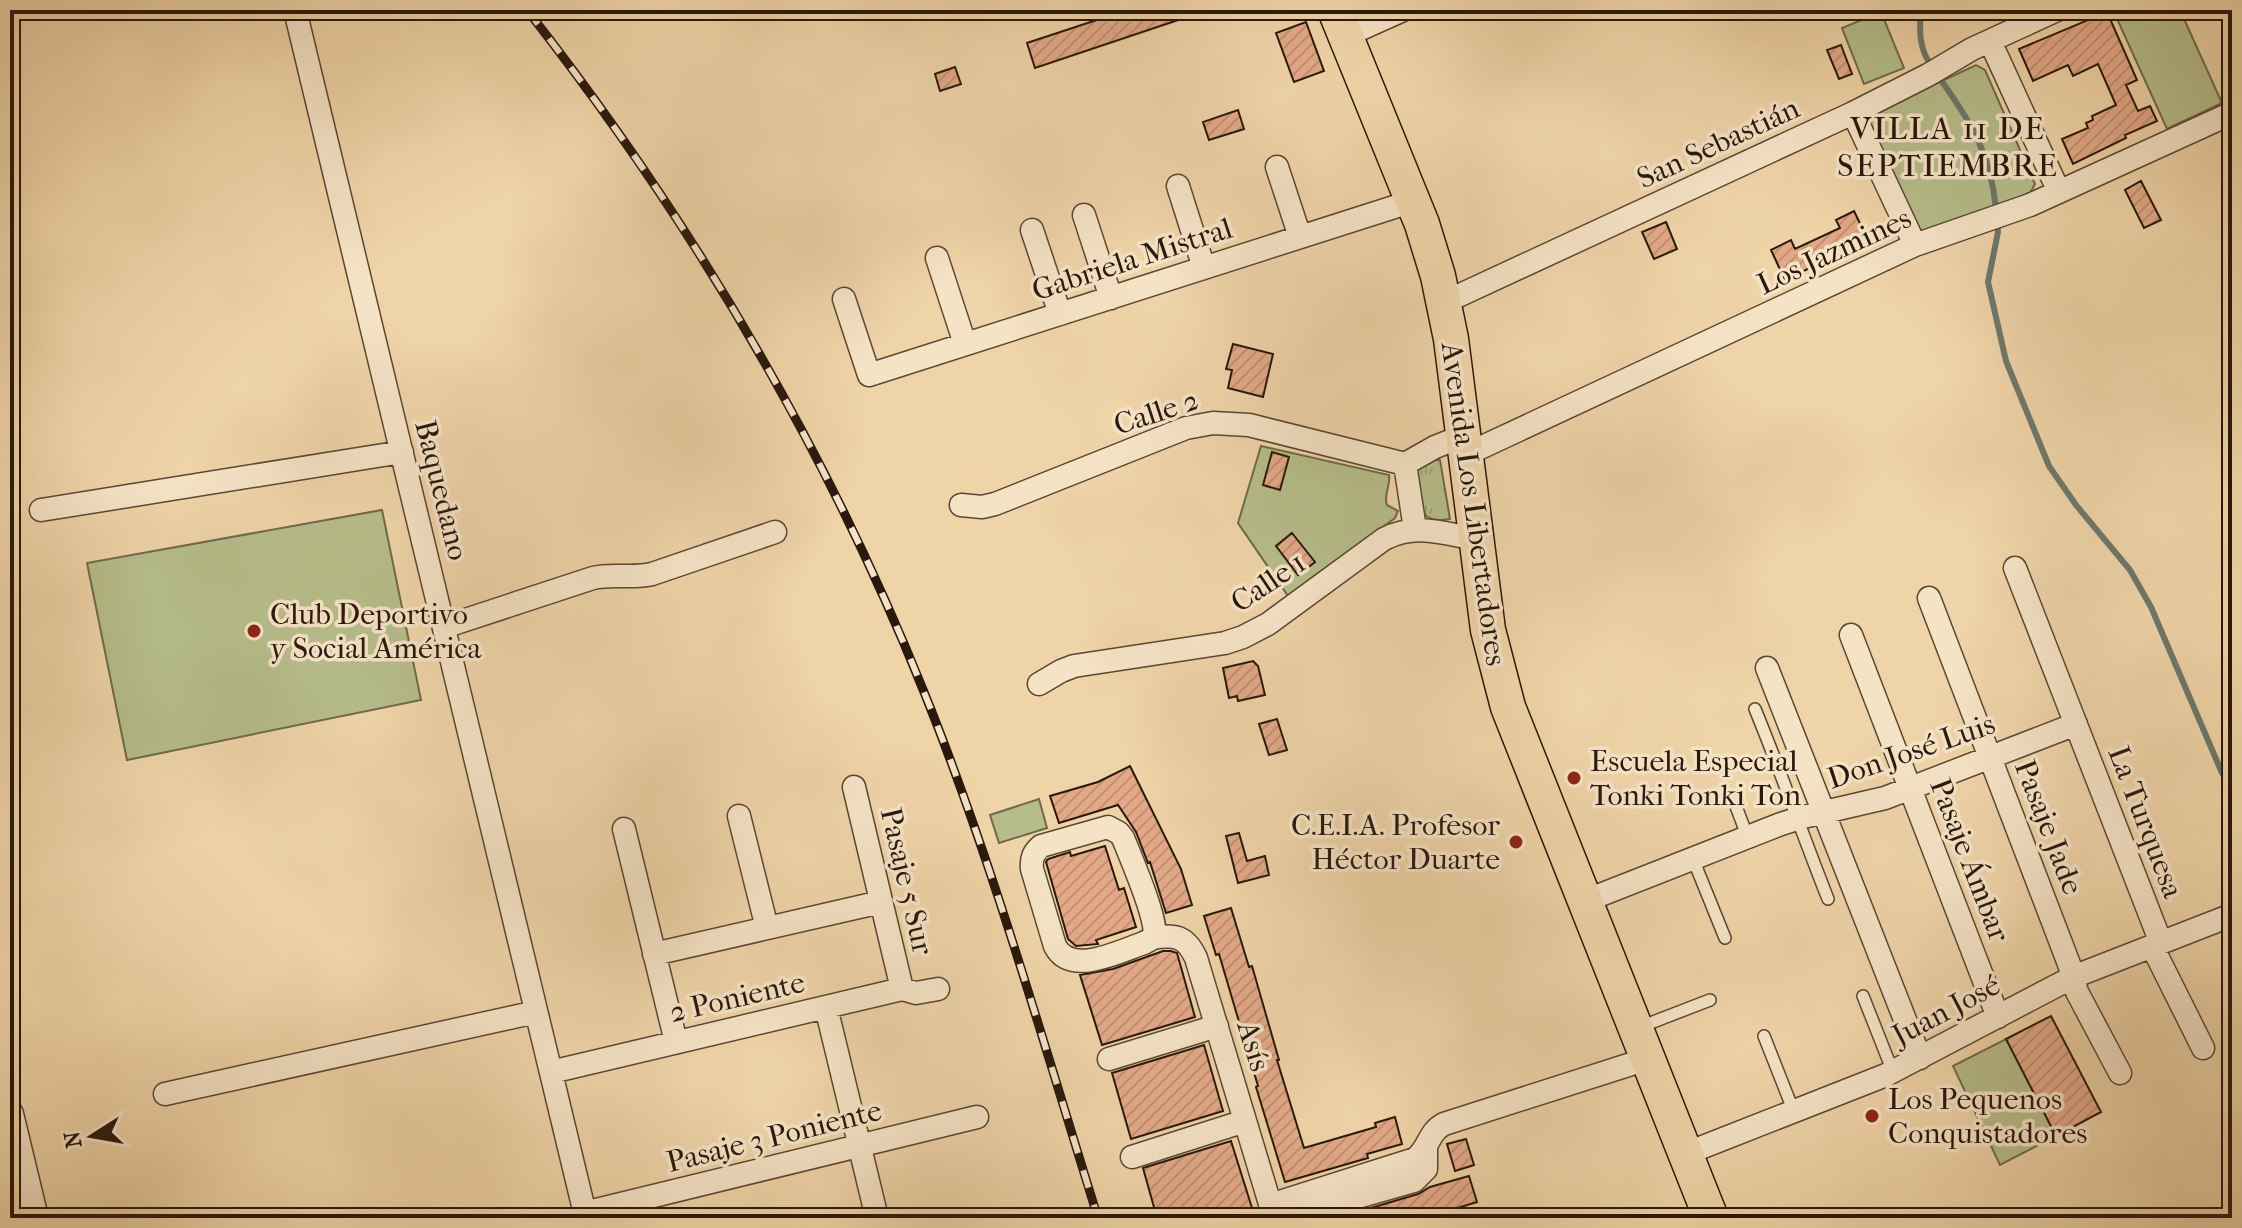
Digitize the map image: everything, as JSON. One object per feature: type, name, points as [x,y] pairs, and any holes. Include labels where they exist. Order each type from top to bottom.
[{"type":"main road","name":"Avenida Los Libertadores","points":[[1340,23],[1413,201],[1431,249],[1445,302],[1488,630],[1508,707],[1711,1218]]},
{"type":"street","name":"Baquedano","points":[[295,10],[585,1215]]},
{"type":"street","points":[[1340,23],[1403,10]]},
{"type":"street","name":"San Sebastián","points":[[1445,302],[1853,113],[1990,41],[2057,10]]},
{"type":"street","points":[[1990,41],[2059,192]]},
{"type":"street","points":[[1853,113],[1915,245]]},
{"type":"street","name":"Los Jazmines","points":[[1464,445],[1915,245],[2059,192],[2232,113]]},
{"type":"street","points":[[1277,167],[1300,237]]},
{"type":"street","points":[[1178,186],[1204,268]]},
{"type":"street","name":"Gabriela Mistral","points":[[844,299],[869,375],[1413,201]]},
{"type":"street","points":[[1084,215],[1111,298]]},
{"type":"street","points":[[1032,230],[1060,314]]},
{"type":"street","points":[[937,258],[965,344]]},
{"type":"street","name":"Calle 2","points":[[961,505],[982,507],[995,504],[1186,428],[1213,423],[1249,425],[1405,464]]},
{"type":"street","points":[[1464,445],[1405,464],[1415,529],[1475,539]]},
{"type":"street","points":[[41,510],[402,452]]},
{"type":"street","name":"Calle 1","points":[[1039,684],[1074,666],[1225,643],[1243,637],[1268,624],[1384,539],[1415,529]]},
{"type":"street","points":[[444,627],[593,578],[652,574],[775,532]]},
{"type":"street","name":"La Turquesa","points":[[2015,568],[2157,944],[2203,1048]]},
{"type":"street","name":"Pasaje Jade","points":[[1929,598],[2077,992],[2120,1073]]},
{"type":"street","name":"Pasaje Ámbar","points":[[1851,635],[1998,1017]]},
{"type":"street","points":[[1767,668],[1920,1058]]},
{"type":"street","name":"Don José Luis","points":[[1585,901],[1796,819],[1885,798],[2076,724]]},
{"type":"street","name":"Pasaje 5 Sur","points":[[854,787],[902,989]]},
{"type":"street","points":[[739,816],[767,928]]},
{"type":"street","points":[[1108,827],[1119,833],[1152,916],[1155,932],[1152,938],[1086,961],[1077,962],[1063,956],[1055,946],[1032,869],[1031,862],[1036,850],[1102,828],[1108,827]]},
{"type":"street","points":[[624,829],[676,1042]]},
{"type":"street","points":[[654,954],[881,902]]},
{"type":"street","name":"Juan José","points":[[1685,1154],[1893,1072],[2073,977],[2232,915]]},
{"type":"street","name":"Asís","points":[[1152,938],[1169,935],[1187,943],[1193,950],[1276,1214],[1405,1164],[1421,1155],[1433,1132],[1444,1124],[1641,1044]]},
{"type":"street","name":"2 Poniente","points":[[551,1072],[902,989],[916,993],[938,989]]},
{"type":"street","points":[[826,1007],[877,1218]]},
{"type":"street","points":[[165,1094],[536,1012]]},
{"type":"street","points":[[1109,1059],[1217,1026]]},
{"type":"street","points":[[10,1114],[35,1218]]},
{"type":"street","name":"Pasaje 3 Poniente","points":[[585,1215],[977,1117]]},
{"type":"street","points":[[1132,1157],[1245,1121]]},
{"type":"lane","points":[[1755,709],[1828,899]]},
{"type":"lane","points":[[1734,801],[1748,838]]},
{"type":"lane","points":[[1693,859],[1725,938]]},
{"type":"lane","points":[[1863,996],[1893,1072]]},
{"type":"lane","points":[[1641,1044],[1710,1000]]},
{"type":"lane","points":[[1764,1036],[1794,1112]]},
{"type":"green space","points":[[2113,10],[2180,10],[2222,103],[2167,129]]},
{"type":"green space","points":[[1881,12],[1904,68],[1864,84],[1842,28]]},
{"type":"green space","points":[[1976,65],[1985,70],[2035,184],[2030,193],[1925,235],[1916,230],[1867,123],[1871,114]]},
{"type":"green space","points":[[1261,446],[1389,475],[1387,505],[1398,511],[1395,518],[1288,596],[1238,523]]},
{"type":"green space","points":[[1429,460],[1440,460],[1450,519],[1433,519],[1421,508],[1415,474],[1419,466]]},
{"type":"green space","name":"Club Deportivo y Social América","points":[[382,510],[421,700],[127,760],[87,563]]},
{"type":"green space","points":[[1039,799],[1047,828],[999,843],[990,815]]},
{"type":"green space","points":[[2006,1039],[2056,1136],[2000,1165],[1953,1066]]},
{"type":"building","points":[[1127,10],[1198,10],[1199,13],[1035,68],[1027,43]]},
{"type":"building","points":[[2107,12],[2137,80],[2126,85],[2138,111],[2150,106],[2157,121],[2073,164],[2062,139],[2088,128],[2086,123],[2093,120],[2092,116],[2116,105],[2098,64],[2073,76],[2068,65],[2033,81],[2019,49]]},
{"type":"building","points":[[1306,22],[1324,71],[1294,82],[1276,33]]},
{"type":"building","points":[[1841,45],[1852,74],[1839,79],[1827,50]]},
{"type":"building","points":[[955,67],[961,84],[940,91],[935,74]]},
{"type":"building","points":[[1238,110],[1244,129],[1209,140],[1203,122]]},
{"type":"building","points":[[2141,181],[2161,220],[2144,228],[2125,190]]},
{"type":"building","points":[[1854,211],[1868,240],[1785,280],[1771,250],[1791,240],[1795,249],[1840,228],[1836,220]]},
{"type":"building","points":[[1666,222],[1677,249],[1654,259],[1642,232]]},
{"type":"building","points":[[1233,344],[1273,354],[1263,397],[1228,388],[1232,370],[1226,369]]},
{"type":"building","points":[[1272,452],[1289,457],[1280,490],[1263,485]]},
{"type":"building","points":[[1292,533],[1315,562],[1298,575],[1276,546]]},
{"type":"building","points":[[1253,661],[1258,666],[1265,695],[1238,701],[1237,696],[1229,698],[1223,668]]},
{"type":"building","points":[[1277,719],[1287,750],[1269,755],[1259,724]]},
{"type":"building","points":[[1130,766],[1181,869],[1192,905],[1166,913],[1150,862],[1136,832],[1118,805],[1059,823],[1050,796],[1098,782]]},
{"type":"building","points":[[1239,833],[1247,861],[1265,856],[1269,875],[1238,883],[1226,836]]},
{"type":"building","points":[[1105,846],[1119,890],[1124,888],[1136,927],[1096,940],[1098,944],[1076,946],[1068,939],[1046,862],[1070,852],[1071,856]]},
{"type":"building","points":[[1231,908],[1249,967],[1252,966],[1304,1148],[1376,1127],[1375,1123],[1395,1117],[1402,1144],[1367,1154],[1368,1158],[1285,1182],[1219,954],[1216,955],[1204,916]]},
{"type":"building","points":[[1163,951],[1177,953],[1195,1017],[1102,1045],[1080,975],[1113,969]]},
{"type":"building","points":[[2051,1016],[2101,1112],[2056,1136],[2006,1039]]},
{"type":"building","points":[[1204,1045],[1223,1111],[1131,1139],[1112,1073]]},
{"type":"building","points":[[1466,1139],[1474,1165],[1455,1171],[1447,1144]]},
{"type":"building","points":[[1231,1141],[1252,1208],[1219,1218],[1157,1218],[1143,1168]]},
{"type":"building","points":[[1469,1176],[1477,1202],[1425,1218],[1347,1218],[1347,1215]]},
{"type":"waterway","points":[[1921,10],[1921,40],[1932,67]]},
{"type":"waterway","points":[[1938,76],[1978,139],[1989,171],[1996,210]]},
{"type":"waterway","points":[[1997,222],[1998,232],[1988,282],[2006,361],[2049,466],[2076,505],[2130,570],[2151,607],[2222,773],[2232,788]]},
{"type":"railway","points":[[527,10],[587,89],[698,252],[750,337],[843,511],[924,692],[973,822],[1098,1218]]},
{"type":"place","name":"Club Deportivo y Social América","points":[[254,631]]},
{"type":"place","name":"Escuela Especial Tonki Tonki Ton","points":[[1574,778]]},
{"type":"place","name":"C.E.I.A. Profesor Héctor Duarte","points":[[1516,842]]},
{"type":"place","name":"Los Pequenos Conquistadores","points":[[1872,1116]]},
{"type":"district","name":"VILLA 11 DE SEPTIEMBRE","points":[[1948,146]]}]
